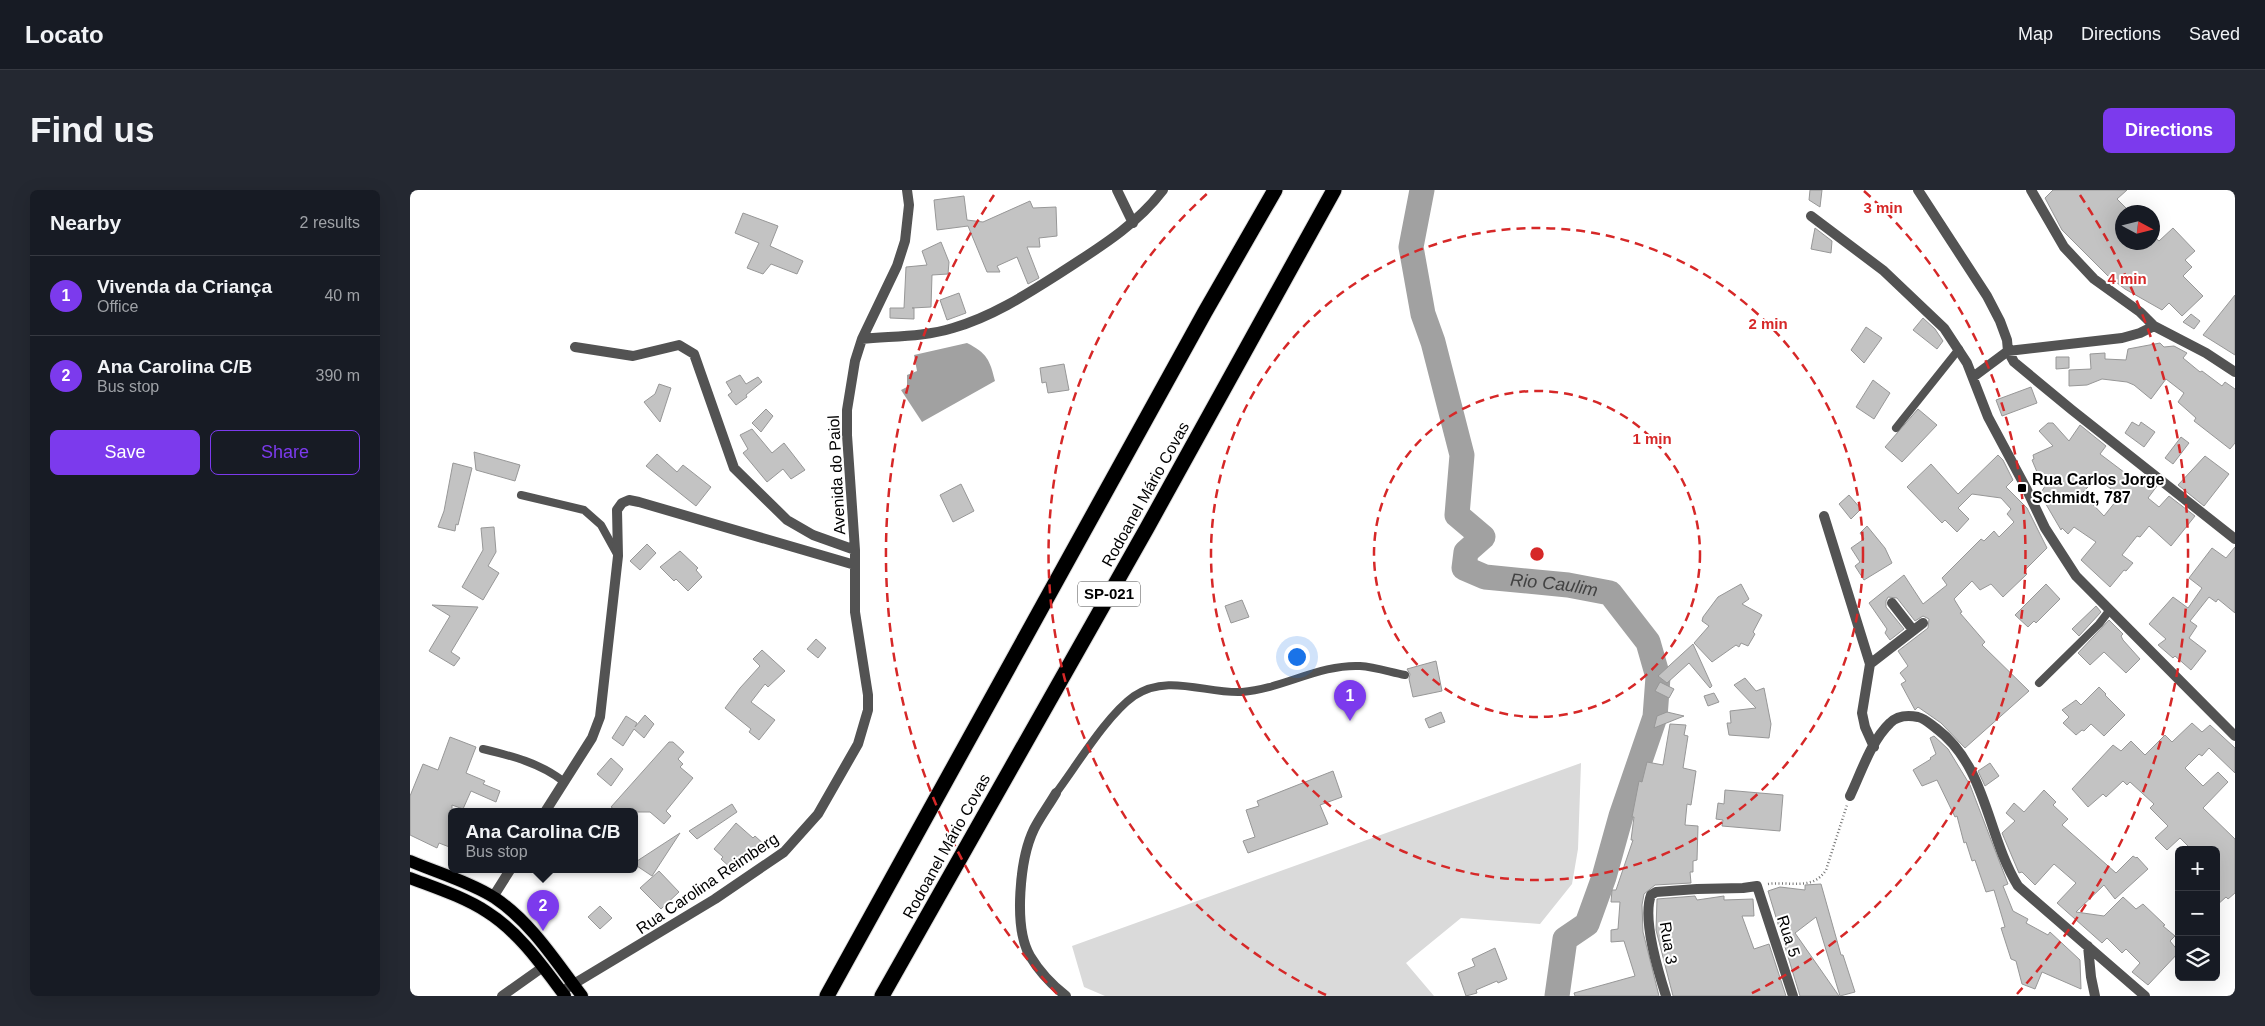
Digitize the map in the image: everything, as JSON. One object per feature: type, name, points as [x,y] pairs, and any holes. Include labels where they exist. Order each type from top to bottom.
[{"type":"highway","name":"Rodoanel Mário Covas","points":[[827,996],[1171,373],[1275,190]]},
{"type":"highway","name":"Rodoanel Mário Covas","points":[[882,996],[1147,528],[1334,190]]},
{"type":"main road","points":[[410,861],[493,897],[522,920],[582,996]]},
{"type":"main road","points":[[410,878],[470,902],[488,912],[505,926],[543,968],[563,994]]},
{"type":"street","name":"Avenida do Paiol","points":[[844,771],[858,744],[868,710],[867,678],[855,612],[855,550],[847,410],[855,361],[862,339],[897,266],[905,241],[909,205],[907,190]]},
{"type":"street","points":[[1118,190],[1133,223]]},
{"type":"street","points":[[862,339],[951,329],[980,319],[1012,303],[1101,247],[1133,223],[1163,190]]},
{"type":"street","points":[[1918,190],[1988,296],[2000,321],[2007,340],[2008,351],[2014,362],[2235,539]]},
{"type":"street","points":[[2032,190],[2051,227],[2078,262],[2094,278],[2140,312],[2154,326],[2206,353],[2235,372]]},
{"type":"street","points":[[1811,216],[1903,288],[1944,328],[1968,363],[1988,417],[2045,528],[2076,576],[2235,736]]},
{"type":"street","points":[[1972,377],[2008,351],[2122,338],[2140,333],[2154,326]]},
{"type":"street","points":[[575,347],[633,356],[680,346],[687,348],[694,354],[734,468],[787,520],[813,535],[855,550]]},
{"type":"street","points":[[547,808],[592,738],[600,717],[618,556],[617,510],[622,503],[629,500],[855,565]]},
{"type":"street","points":[[1824,516],[1870,664],[1862,713],[1865,727],[1874,747]]},
{"type":"street","points":[[1892,603],[1913,630]]},
{"type":"street","points":[[1870,664],[1923,623]]},
{"type":"street","points":[[1850,796],[1874,747],[1890,723],[1903,716],[1922,718],[1944,734],[1959,752],[1978,785],[2010,873],[2018,886],[2144,996]]},
{"type":"street","name":"Rua Carolina Reimberg","points":[[563,994],[573,984],[715,899],[784,852],[818,814],[844,771]]},
{"type":"street","points":[[1056,793],[1034,830],[1024,859],[1021,886],[1024,936],[1030,955],[1050,982],[1066,996]]},
{"type":"street","points":[[493,897],[508,873]]},
{"type":"street","name":"Rua 3","points":[[1666,996],[1653,946],[1650,923],[1651,895],[1656,892],[1757,886]]},
{"type":"street","name":"Rua 5","points":[[1757,886],[1793,996]]},
{"type":"street","points":[[2088,946],[2095,996]]},
{"type":"street","points":[[502,996],[543,968]]},
{"type":"lane","points":[[1896,428],[1959,349]]},
{"type":"lane","points":[[520,495],[584,510],[601,525],[618,556]]},
{"type":"lane","points":[[2039,683],[2099,624],[2109,611]]},
{"type":"lane","points":[[1056,793],[1117,710],[1135,695],[1153,687],[1175,685],[1240,692],[1250,691],[1339,667],[1360,666],[1404,676]]},
{"type":"lane","points":[[484,749],[517,758],[549,770],[564,781]]},
{"type":"path","points":[[1757,886],[1774,883],[1811,883],[1822,876],[1826,870],[1850,796]]},
{"type":"shaded area","points":[[967,343],[979,350],[987,358],[995,381],[922,422],[901,390],[907,387],[907,375],[917,371],[914,355]]},
{"type":"shaded area","points":[[1581,763],[1578,849],[1572,884],[1540,924],[1461,918],[1406,963],[1434,996],[1105,996],[1084,987],[1072,946]]},
{"type":"building","points":[[1810,190],[1822,190],[1820,207],[1809,200]]},
{"type":"building","points":[[2053,190],[2127,190],[2117,199],[2123,205],[2115,205],[2115,250],[2160,250],[2160,240],[2173,228],[2195,251],[2185,260],[2192,267],[2183,276],[2203,296],[2182,316],[2169,303],[2162,310],[2125,289],[2108,276],[2062,230],[2045,198]]},
{"type":"building","points":[[964,196],[967,220],[983,222],[1030,201],[1033,208],[1056,207],[1057,236],[1039,238],[1040,247],[1027,247],[1039,278],[1028,284],[1017,257],[997,266],[1000,272],[987,272],[968,226],[937,230],[934,200]]},
{"type":"building","points":[[743,213],[778,226],[770,246],[803,261],[797,274],[771,264],[763,274],[747,268],[759,243],[735,233]]},
{"type":"building","points":[[1815,228],[1832,241],[1831,253],[1811,249]]},
{"type":"building","points":[[941,242],[949,262],[948,274],[932,275],[931,307],[912,308],[914,308],[914,319],[890,318],[890,308],[904,308],[906,267],[927,265],[922,251]]},
{"type":"building","points":[[959,293],[966,313],[947,320],[940,300]]},
{"type":"building","points":[[2235,295],[2235,355],[2203,335]]},
{"type":"building","points":[[2191,314],[2200,321],[2194,329],[2183,322]]},
{"type":"building","points":[[1923,318],[1935,329],[1943,341],[1937,349],[1913,330]]},
{"type":"building","points":[[1866,327],[1882,338],[1864,363],[1851,350]]},
{"type":"building","points":[[2160,343],[2164,347],[2174,346],[2187,353],[2183,358],[2200,372],[2202,371],[2222,386],[2225,382],[2235,389],[2235,443],[2230,449],[2194,421],[2196,418],[2178,402],[2184,393],[2166,379],[2151,399],[2134,385],[2127,382],[2102,379],[2087,385],[2069,386],[2069,370],[2091,369],[2090,354],[2105,353],[2105,359],[2126,360],[2128,349]]},
{"type":"building","points":[[2056,357],[2069,357],[2069,368],[2056,369]]},
{"type":"building","points":[[1064,364],[1069,390],[1048,393],[1046,382],[1042,383],[1040,368]]},
{"type":"building","points":[[740,375],[746,384],[758,377],[762,382],[736,405],[728,395],[732,392],[726,382]]},
{"type":"building","points":[[1873,380],[1890,393],[1874,419],[1856,407]]},
{"type":"building","points":[[659,384],[671,388],[660,422],[644,402],[655,394]]},
{"type":"building","points":[[2031,387],[2037,403],[2002,416],[1996,400]]},
{"type":"building","points":[[766,409],[773,416],[761,432],[752,423]]},
{"type":"building","points":[[1918,409],[1937,425],[1902,462],[1885,447]]},
{"type":"building","points":[[2132,422],[2139,426],[2141,422],[2155,432],[2144,447],[2125,433]]},
{"type":"building","points":[[2048,423],[2053,423],[2069,441],[2080,425],[2106,446],[2100,454],[2141,485],[2147,478],[2157,486],[2148,498],[2159,507],[2169,496],[2195,516],[2171,546],[2149,526],[2140,537],[2137,536],[2122,555],[2133,563],[2126,571],[2124,570],[2110,587],[2081,560],[2096,542],[2074,527],[2068,534],[2062,528],[2061,530],[2040,494],[2049,480],[2037,472],[2032,460],[2034,459],[2033,455],[2053,446],[2039,431]],"holes":[[[2097,478],[2120,496],[2104,516],[2082,493]]]},
{"type":"building","points":[[752,429],[772,453],[784,443],[805,470],[791,479],[783,469],[767,482],[743,453],[748,449],[740,435]]},
{"type":"building","points":[[2181,437],[2189,443],[2173,464],[2165,458]]},
{"type":"building","points":[[474,452],[520,465],[515,481],[476,470]]},
{"type":"building","points":[[657,454],[677,472],[683,465],[711,487],[696,506],[646,466]]},
{"type":"building","points":[[1998,455],[2003,460],[2013,480],[2006,487],[2027,508],[2047,548],[2024,571],[2027,574],[2003,597],[1991,584],[1980,590],[1972,581],[1954,599],[1962,612],[1960,613],[1985,642],[1982,645],[2029,691],[1965,748],[1941,723],[1918,707],[1915,710],[1901,684],[1906,681],[1900,673],[1908,666],[1898,651],[1928,628],[1929,619],[1923,616],[1915,621],[1897,598],[1888,597],[1886,607],[1904,629],[1890,640],[1885,633],[1887,629],[1869,603],[1904,575],[1923,604],[1947,585],[1942,578],[1981,539],[1984,541],[1994,531],[1999,537],[2014,522],[2007,514],[2011,509],[2001,498],[1972,494],[1958,508],[1969,519],[1957,532],[1945,520],[1942,523],[1907,487],[1931,464],[1958,494]]},
{"type":"building","points":[[2205,456],[2229,474],[2204,506],[2178,485]]},
{"type":"building","points":[[453,463],[472,468],[455,531],[438,527],[444,511]]},
{"type":"building","points":[[961,484],[974,511],[953,522],[940,495]]},
{"type":"building","points":[[1849,495],[1861,509],[1851,519],[1839,504]]},
{"type":"building","points":[[1867,526],[1885,548],[1892,563],[1864,580],[1855,566],[1860,562],[1851,548],[1864,539],[1860,533]]},
{"type":"building","points":[[494,527],[496,552],[488,566],[499,573],[483,600],[462,587],[483,550],[481,528]]},
{"type":"building","points":[[647,544],[656,553],[640,570],[630,561]]},
{"type":"building","points":[[2235,547],[2235,613],[2218,599],[2216,602],[2209,597],[2190,621],[2197,626],[2189,638],[2206,651],[2191,670],[2158,645],[2166,639],[2149,624],[2173,597],[2188,608],[2202,588],[2189,578],[2212,548],[2226,558]]},
{"type":"building","points":[[680,551],[698,568],[696,570],[702,577],[688,591],[676,579],[674,581],[660,567]]},
{"type":"building","points":[[1741,584],[1749,599],[1742,604],[1762,615],[1753,632],[1755,634],[1748,646],[1741,643],[1739,647],[1736,645],[1712,662],[1694,643],[1709,626],[1702,621],[1703,617],[1718,597]]},
{"type":"building","points":[[2046,584],[2060,599],[2036,623],[2034,621],[2028,627],[2015,615]]},
{"type":"building","points":[[1242,600],[1249,617],[1231,623],[1225,606]]},
{"type":"building","points":[[432,605],[478,607],[451,652],[460,658],[454,666],[429,651],[450,616]]},
{"type":"building","points":[[2096,606],[2101,612],[2079,636],[2072,629]]},
{"type":"building","points":[[2109,620],[2123,634],[2121,636],[2123,640],[2140,659],[2126,673],[2104,652],[2090,665],[2078,653]]},
{"type":"building","points":[[816,639],[826,648],[818,658],[807,649]]},
{"type":"building","points":[[1693,644],[1712,686],[1710,688],[1689,663],[1667,683],[1658,676]]},
{"type":"building","points":[[762,650],[785,671],[768,687],[765,684],[751,702],[775,720],[759,740],[749,732],[751,729],[725,708],[760,666],[753,659]]},
{"type":"building","points":[[1436,661],[1442,691],[1413,697],[1409,679],[1410,674],[1407,669]]},
{"type":"building","points":[[1745,678],[1756,691],[1764,688],[1771,724],[1769,738],[1729,735],[1727,723],[1731,723],[1730,711],[1756,708],[1734,685]]},
{"type":"building","points":[[1660,682],[1674,689],[1669,698],[1655,691]]},
{"type":"building","points":[[2099,687],[2125,715],[2104,736],[2091,724],[2084,731],[2082,730],[2076,735],[2063,723],[2069,717],[2062,710],[2076,700],[2081,705]]},
{"type":"building","points":[[1714,693],[1719,702],[1708,706],[1704,696]]},
{"type":"building","points":[[1441,712],[1445,722],[1429,728],[1425,719]]},
{"type":"building","points":[[1667,712],[1684,716],[1654,728],[1657,716]]},
{"type":"building","points":[[645,715],[654,724],[644,738],[634,729],[623,746],[612,738],[626,716],[637,723],[635,727]]},
{"type":"building","points":[[2192,723],[2202,732],[2210,725],[2235,748],[2235,773],[2209,748],[2202,756],[2199,754],[2185,768],[2203,786],[2218,772],[2228,782],[2203,808],[2235,839],[2235,893],[2220,902],[2220,846],[2188,846],[2180,838],[2167,850],[2155,838],[2168,826],[2150,808],[2154,804],[2130,782],[2127,785],[2123,781],[2106,797],[2103,794],[2088,807],[2072,789],[2113,745],[2121,751],[2131,741],[2145,755],[2165,735],[2172,742]]},
{"type":"building","points":[[1670,724],[1686,725],[1684,735],[1688,736],[1683,768],[1696,771],[1691,805],[1687,804],[1685,825],[1698,826],[1697,860],[1693,861],[1693,872],[1690,872],[1691,883],[1655,885],[1644,894],[1642,905],[1643,932],[1659,996],[1575,996],[1574,993],[1635,976],[1624,941],[1611,942],[1611,930],[1618,929],[1620,902],[1611,902],[1612,890],[1616,890],[1633,840],[1631,840],[1634,817],[1632,817],[1639,781],[1642,782],[1647,762],[1663,765]]},
{"type":"building","points":[[1934,736],[1948,749],[1970,785],[2008,884],[2003,886],[2013,911],[2028,919],[2026,923],[2048,935],[2050,932],[2080,960],[2081,989],[2042,972],[2035,989],[2022,984],[2016,961],[2011,959],[2001,928],[2005,927],[1994,890],[1986,892],[1975,860],[1972,861],[1966,842],[1964,843],[1957,816],[1955,817],[1937,780],[1922,786],[1913,770],[1936,754],[1930,738]]},
{"type":"building","points":[[450,737],[476,747],[466,773],[485,781],[483,784],[500,791],[496,802],[471,791],[463,808],[452,805],[452,808],[448,808],[448,846],[439,843],[437,848],[410,835],[410,796],[423,764],[438,770]]},
{"type":"building","points":[[669,742],[673,742],[684,752],[678,759],[683,764],[680,767],[693,778],[666,811],[671,816],[664,824],[650,812],[638,812],[638,808],[611,807]]},
{"type":"building","points":[[611,758],[623,769],[611,786],[597,774]]},
{"type":"building","points":[[1990,763],[1999,776],[1985,786],[1978,771]]},
{"type":"building","points":[[1333,771],[1342,797],[1320,805],[1328,824],[1248,853],[1243,841],[1255,837],[1246,810],[1259,806],[1257,801]]},
{"type":"building","points":[[1725,790],[1783,795],[1780,831],[1722,826],[1723,820],[1716,819],[1718,803],[1724,804]]},
{"type":"building","points":[[2044,790],[2056,802],[2053,805],[2068,819],[2062,825],[2116,873],[2133,856],[2137,857],[2148,869],[2115,899],[2104,885],[2076,912],[2104,916],[2123,897],[2136,909],[2143,904],[2165,925],[2163,926],[2175,936],[2170,941],[2175,947],[2175,956],[2148,985],[2132,972],[2140,963],[2126,949],[2122,953],[2107,938],[2102,943],[2057,903],[2076,883],[2054,864],[2035,885],[2022,872],[2019,873],[2002,833],[2015,821],[2006,813],[2014,803],[2024,812]]},
{"type":"building","points":[[732,804],[737,812],[697,839],[689,831]]},
{"type":"building","points":[[736,823],[753,838],[755,836],[766,846],[756,854],[753,851],[744,862],[732,869],[714,849]]},
{"type":"building","points":[[680,833],[652,876],[638,867],[638,860]]},
{"type":"building","points":[[659,871],[679,892],[661,909],[640,888]]},
{"type":"building","points":[[1821,884],[1841,955],[1843,955],[1855,992],[1840,996],[1816,917],[1795,933],[1839,996],[1800,996],[1768,891],[1780,887],[1805,890],[1805,885]]},
{"type":"building","points":[[1695,896],[1697,900],[1724,896],[1724,900],[1753,899],[1754,916],[1742,916],[1754,949],[1769,944],[1786,996],[1673,996],[1656,930],[1657,899]]},
{"type":"building","points":[[600,906],[612,918],[600,929],[588,917]]},
{"type":"building","points":[[1495,948],[1507,979],[1498,983],[1497,981],[1476,990],[1477,993],[1466,996],[1458,973],[1475,966],[1472,959]]},
{"type":"waterway","name":"Rio Caulim","points":[[1422,190],[1411,247],[1423,314],[1433,342],[1462,455],[1457,515],[1483,537],[1466,552],[1464,568],[1485,577],[1568,585],[1610,593],[1648,642],[1658,677],[1655,717],[1621,816],[1604,877],[1587,924],[1565,939],[1557,996]]},
{"type":"place","name":"Rua Carlos Jorge Schmidt, 787","points":[[2022,488]]},
{"type":"place","name":"Vivenda da Criança","points":[[1350,721]]},
{"type":"place","name":"Ana Carolina C/B","points":[[543,931]]}]
